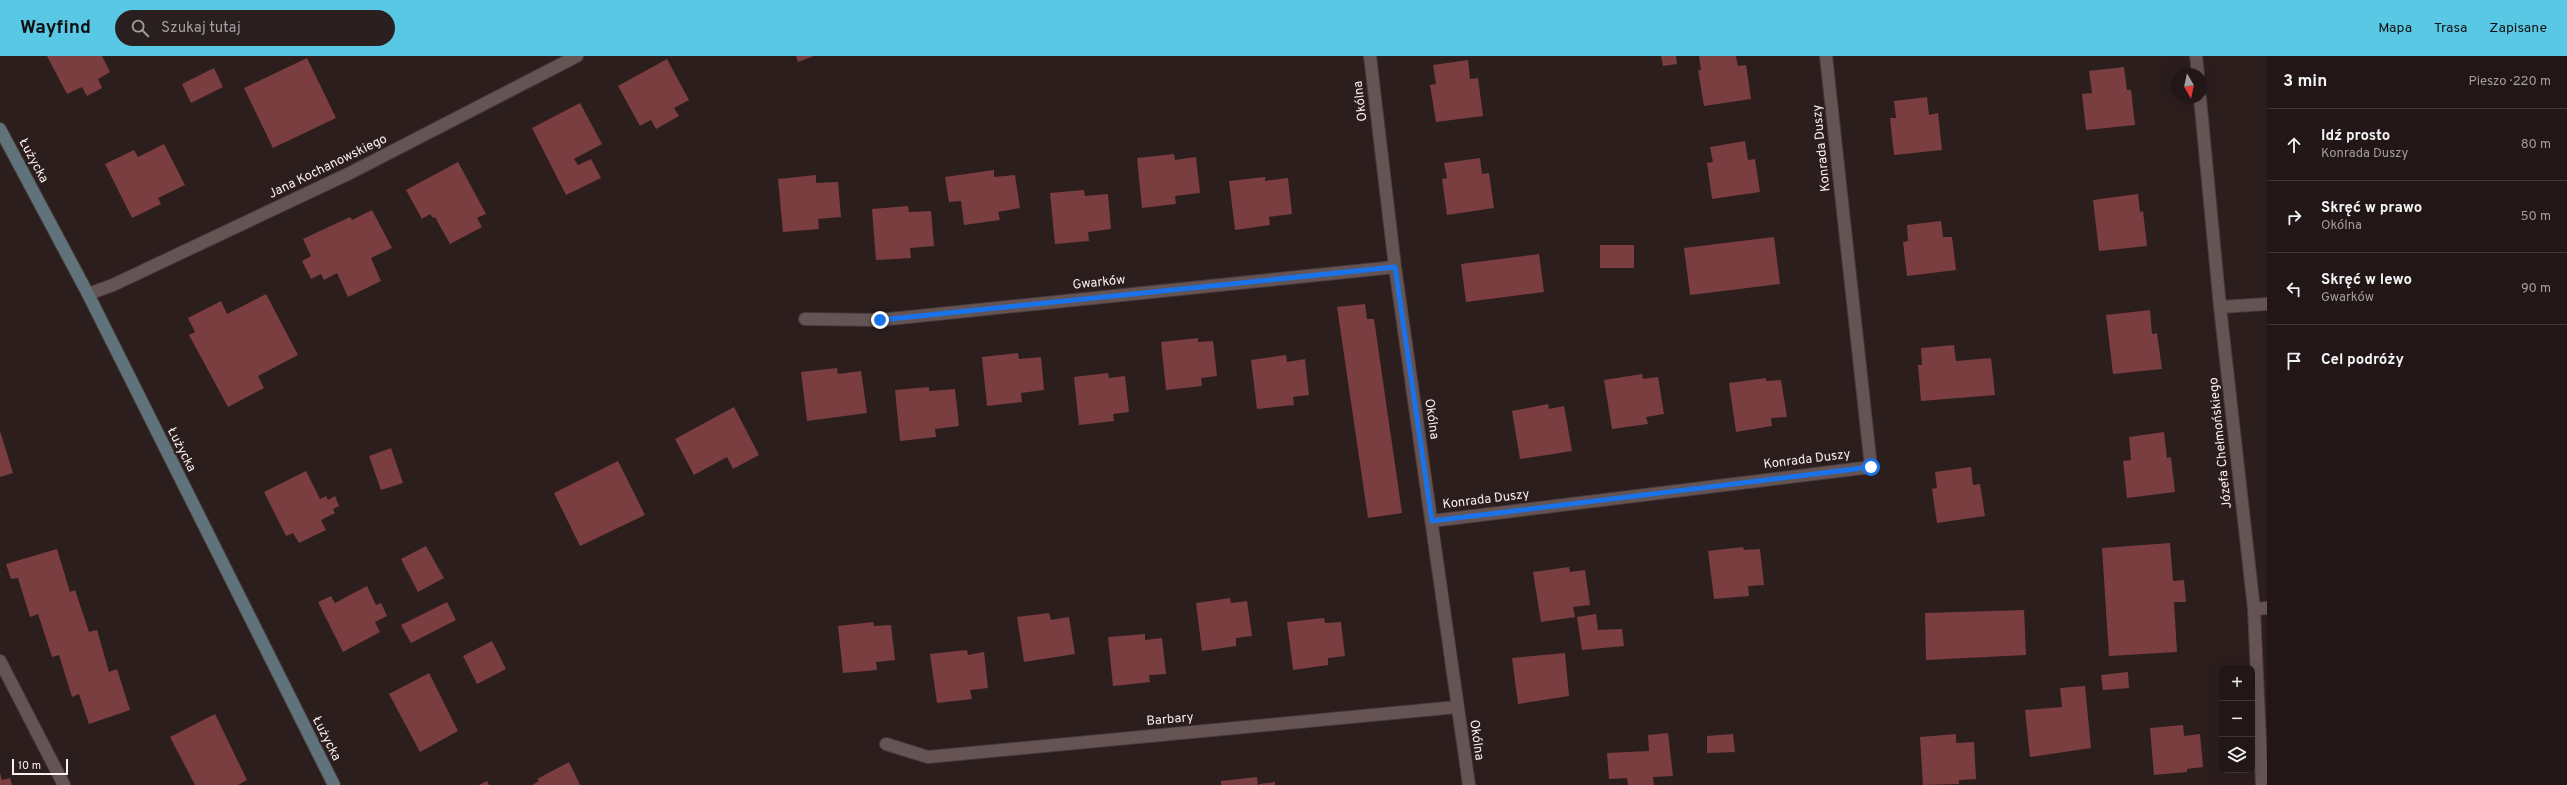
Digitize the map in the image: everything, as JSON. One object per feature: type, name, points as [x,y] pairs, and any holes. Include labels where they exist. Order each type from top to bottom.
[{"type":"main road","name":"Łużycka","points":[[0,129],[88,294],[334,785]]},
{"type":"street","name":"Jana Kochanowskiego","points":[[88,294],[113,285],[350,173],[577,56]]},
{"type":"street","name":"Okólna","points":[[1370,56],[1395,267],[1469,785]]},
{"type":"street","name":"Konrada Duszy","points":[[1432,521],[1871,467],[1826,56]]},
{"type":"street","points":[[2196,56],[2197,68]]},
{"type":"street","name":"Józefa Chełmońskiego","points":[[2201,104],[2220,307],[2254,609],[2262,785]]},
{"type":"street","name":"Gwarków","points":[[805,319],[880,320],[1395,267]]},
{"type":"street","points":[[2220,307],[2267,304]]},
{"type":"street","points":[[2254,609],[2267,608]]},
{"type":"street","points":[[0,661],[64,785]]},
{"type":"street","name":"Barbary","points":[[886,744],[928,757],[1457,707]]},
{"type":"building","points":[[47,56],[102,56],[110,72],[98,79],[102,88],[87,96],[82,87],[67,94]]},
{"type":"building","points":[[796,56],[814,56],[798,62]]},
{"type":"building","points":[[1661,56],[1676,56],[1677,64],[1663,66]]},
{"type":"building","points":[[1699,56],[1736,56],[1738,66],[1746,65],[1751,99],[1704,106],[1698,70],[1701,70]]},
{"type":"building","points":[[307,58],[336,118],[273,148],[244,88]]},
{"type":"building","points":[[667,59],[689,100],[674,108],[679,116],[656,129],[651,120],[640,126],[618,86]]},
{"type":"building","points":[[1468,60],[1470,79],[1478,78],[1483,116],[1436,122],[1430,85],[1436,84],[1433,65]]},
{"type":"building","points":[[2124,67],[2127,90],[2131,90],[2135,125],[2086,130],[2082,94],[2092,93],[2089,71]]},
{"type":"building","points":[[214,68],[223,87],[191,103],[182,84]]},
{"type":"building","points":[[1927,97],[1929,115],[1938,113],[1942,150],[1894,155],[1890,118],[1896,118],[1894,101]]},
{"type":"building","points":[[580,103],[602,144],[574,159],[578,165],[591,159],[601,178],[566,195],[532,128]]},
{"type":"building","points":[[1745,141],[1748,160],[1755,159],[1760,192],[1712,199],[1707,163],[1713,162],[1710,147]]},
{"type":"building","points":[[164,144],[185,185],[158,198],[161,204],[132,218],[105,164],[134,150],[138,157]]},
{"type":"building","points":[[1174,154],[1175,160],[1196,157],[1200,193],[1175,196],[1176,204],[1142,208],[1137,158]]},
{"type":"building","points":[[1480,158],[1482,174],[1489,173],[1494,208],[1447,215],[1442,179],[1447,178],[1444,163]]},
{"type":"building","points":[[458,162],[486,214],[477,218],[482,227],[450,244],[435,217],[433,218],[430,214],[422,219],[406,190]]},
{"type":"building","points":[[994,170],[994,177],[1015,175],[1020,208],[998,212],[1000,220],[964,225],[961,201],[949,202],[945,177]]},
{"type":"building","points":[[816,175],[816,183],[838,182],[841,217],[818,219],[819,229],[783,232],[778,179]]},
{"type":"building","points":[[1265,177],[1265,181],[1288,178],[1292,214],[1269,217],[1270,225],[1235,230],[1229,181]]},
{"type":"building","points":[[1084,190],[1085,196],[1108,194],[1111,229],[1088,232],[1089,241],[1055,244],[1050,193]]},
{"type":"building","points":[[2138,194],[2140,212],[2143,211],[2147,246],[2099,251],[2093,200]]},
{"type":"building","points":[[908,206],[909,212],[931,211],[934,246],[910,248],[911,258],[876,260],[872,209]]},
{"type":"building","points":[[372,210],[392,248],[371,258],[381,281],[348,297],[337,273],[324,280],[321,274],[311,279],[302,261],[311,256],[303,239],[350,217],[352,220]]},
{"type":"building","points":[[1941,221],[1943,237],[1952,237],[1956,270],[1907,276],[1903,242],[1908,241],[1907,225]]},
{"type":"building","points":[[1774,237],[1780,284],[1690,295],[1684,248]]},
{"type":"building","points":[[1600,245],[1634,245],[1634,268],[1600,268]]},
{"type":"building","points":[[1539,254],[1544,292],[1466,302],[1461,264]]},
{"type":"building","points":[[266,294],[298,355],[258,376],[264,388],[228,407],[189,335],[195,332],[188,318],[221,301],[227,314]]},
{"type":"building","points":[[1365,304],[1367,319],[1374,319],[1402,513],[1368,518],[1337,307]]},
{"type":"building","points":[[2150,310],[2152,334],[2157,333],[2162,369],[2113,374],[2106,315]]},
{"type":"building","points":[[1198,338],[1198,342],[1213,341],[1217,376],[1201,378],[1202,386],[1166,390],[1161,342]]},
{"type":"building","points":[[1954,345],[1956,361],[1991,358],[1995,395],[1921,401],[1918,365],[1922,365],[1921,348]]},
{"type":"building","points":[[1018,353],[1019,359],[1041,357],[1044,390],[1021,393],[1022,402],[987,406],[982,357]]},
{"type":"building","points":[[1286,355],[1287,362],[1305,359],[1309,395],[1293,397],[1294,405],[1257,409],[1251,360]]},
{"type":"building","points":[[837,368],[838,374],[861,371],[867,413],[807,421],[801,372]]},
{"type":"building","points":[[1108,373],[1109,378],[1125,376],[1129,412],[1113,414],[1114,421],[1079,425],[1074,377]]},
{"type":"building","points":[[1642,374],[1643,379],[1658,377],[1664,414],[1646,417],[1648,424],[1612,429],[1604,380]]},
{"type":"building","points":[[1766,378],[1766,381],[1781,380],[1787,417],[1771,418],[1772,426],[1736,432],[1729,383]]},
{"type":"building","points":[[929,387],[929,391],[955,389],[959,426],[935,429],[936,437],[900,441],[895,390]]},
{"type":"building","points":[[1548,404],[1549,409],[1564,406],[1572,451],[1520,459],[1512,411]]},
{"type":"building","points":[[734,407],[759,455],[733,469],[727,457],[694,475],[675,439]]},
{"type":"building","points":[[0,431],[13,473],[0,477]]},
{"type":"building","points":[[2164,432],[2167,458],[2171,457],[2175,492],[2127,498],[2123,461],[2131,460],[2129,437]]},
{"type":"building","points":[[391,448],[403,483],[381,490],[369,456]]},
{"type":"building","points":[[618,461],[645,515],[580,546],[554,493]]},
{"type":"building","points":[[1971,467],[1973,485],[1980,484],[1985,516],[1937,523],[1932,489],[1937,488],[1935,472]]},
{"type":"building","points":[[306,471],[320,499],[326,496],[328,500],[335,496],[339,506],[333,509],[335,513],[321,520],[326,530],[299,543],[293,533],[286,536],[264,492]]},
{"type":"building","points":[[2170,543],[2173,581],[2184,580],[2186,602],[2174,602],[2177,652],[2109,656],[2102,548]]},
{"type":"building","points":[[426,546],[444,578],[418,592],[401,559]]},
{"type":"building","points":[[1743,547],[1744,550],[1760,549],[1764,585],[1748,586],[1749,596],[1714,599],[1708,551]]},
{"type":"building","points":[[57,549],[70,592],[75,590],[89,632],[97,630],[109,672],[117,669],[130,710],[89,724],[79,694],[72,697],[59,655],[52,657],[38,614],[30,617],[18,578],[11,579],[6,564]]},
{"type":"building","points":[[1569,567],[1570,572],[1585,570],[1590,605],[1573,607],[1575,617],[1541,622],[1533,572]]},
{"type":"building","points":[[367,586],[376,605],[381,603],[387,616],[375,622],[380,632],[343,652],[318,602],[331,596],[335,603]]},
{"type":"building","points":[[1230,598],[1231,603],[1247,601],[1252,636],[1236,638],[1236,646],[1202,651],[1196,603]]},
{"type":"building","points":[[447,602],[456,620],[411,643],[401,625]]},
{"type":"building","points":[[2024,610],[2026,655],[1926,660],[1925,613]]},
{"type":"building","points":[[1049,613],[1051,620],[1069,617],[1075,654],[1024,662],[1017,617]]},
{"type":"building","points":[[1596,614],[1598,630],[1622,629],[1624,646],[1582,650],[1577,617]]},
{"type":"building","points":[[1324,618],[1325,623],[1341,622],[1345,656],[1328,658],[1328,665],[1293,670],[1287,622]]},
{"type":"building","points":[[873,622],[874,626],[891,625],[895,660],[876,662],[877,670],[843,673],[838,626]]},
{"type":"building","points":[[1145,634],[1145,640],[1162,638],[1166,674],[1149,675],[1150,682],[1113,686],[1108,637]]},
{"type":"building","points":[[492,641],[506,669],[477,684],[463,656]]},
{"type":"building","points":[[967,650],[968,655],[984,652],[988,688],[970,690],[972,699],[937,703],[930,654]]},
{"type":"building","points":[[1565,653],[1569,696],[1518,704],[1512,658]]},
{"type":"building","points":[[2128,672],[2129,688],[2103,690],[2101,675]]},
{"type":"building","points":[[429,673],[458,731],[420,752],[389,694]]},
{"type":"building","points":[[2085,686],[2091,748],[2030,757],[2025,710],[2062,707],[2060,688]]},
{"type":"building","points":[[215,714],[247,780],[238,785],[195,785],[170,737]]},
{"type":"building","points":[[2183,725],[2184,736],[2200,734],[2203,767],[2187,769],[2187,772],[2154,775],[2150,728]]},
{"type":"building","points":[[1668,733],[1673,776],[1653,777],[1654,785],[1628,785],[1627,778],[1609,779],[1607,753],[1649,751],[1648,735]]},
{"type":"building","points":[[1733,734],[1735,752],[1707,753],[1707,736]]},
{"type":"building","points":[[1956,734],[1956,743],[1974,742],[1976,779],[1959,780],[1959,784],[1923,785],[1920,737]]},
{"type":"building","points":[[569,762],[580,785],[532,785],[539,781],[537,779]]},
{"type":"building","points":[[0,773],[2,780],[10,778],[12,785],[0,785]]},
{"type":"building","points":[[1257,777],[1258,785],[1221,785],[1221,781]]},
{"type":"building","points":[[487,781],[489,785],[479,785]]},
{"type":"building","points":[[1275,782],[1275,785],[1259,785],[1259,784]]},
{"type":"route","points":[[880,320],[1395,267],[1432,521],[1871,467]]}]
